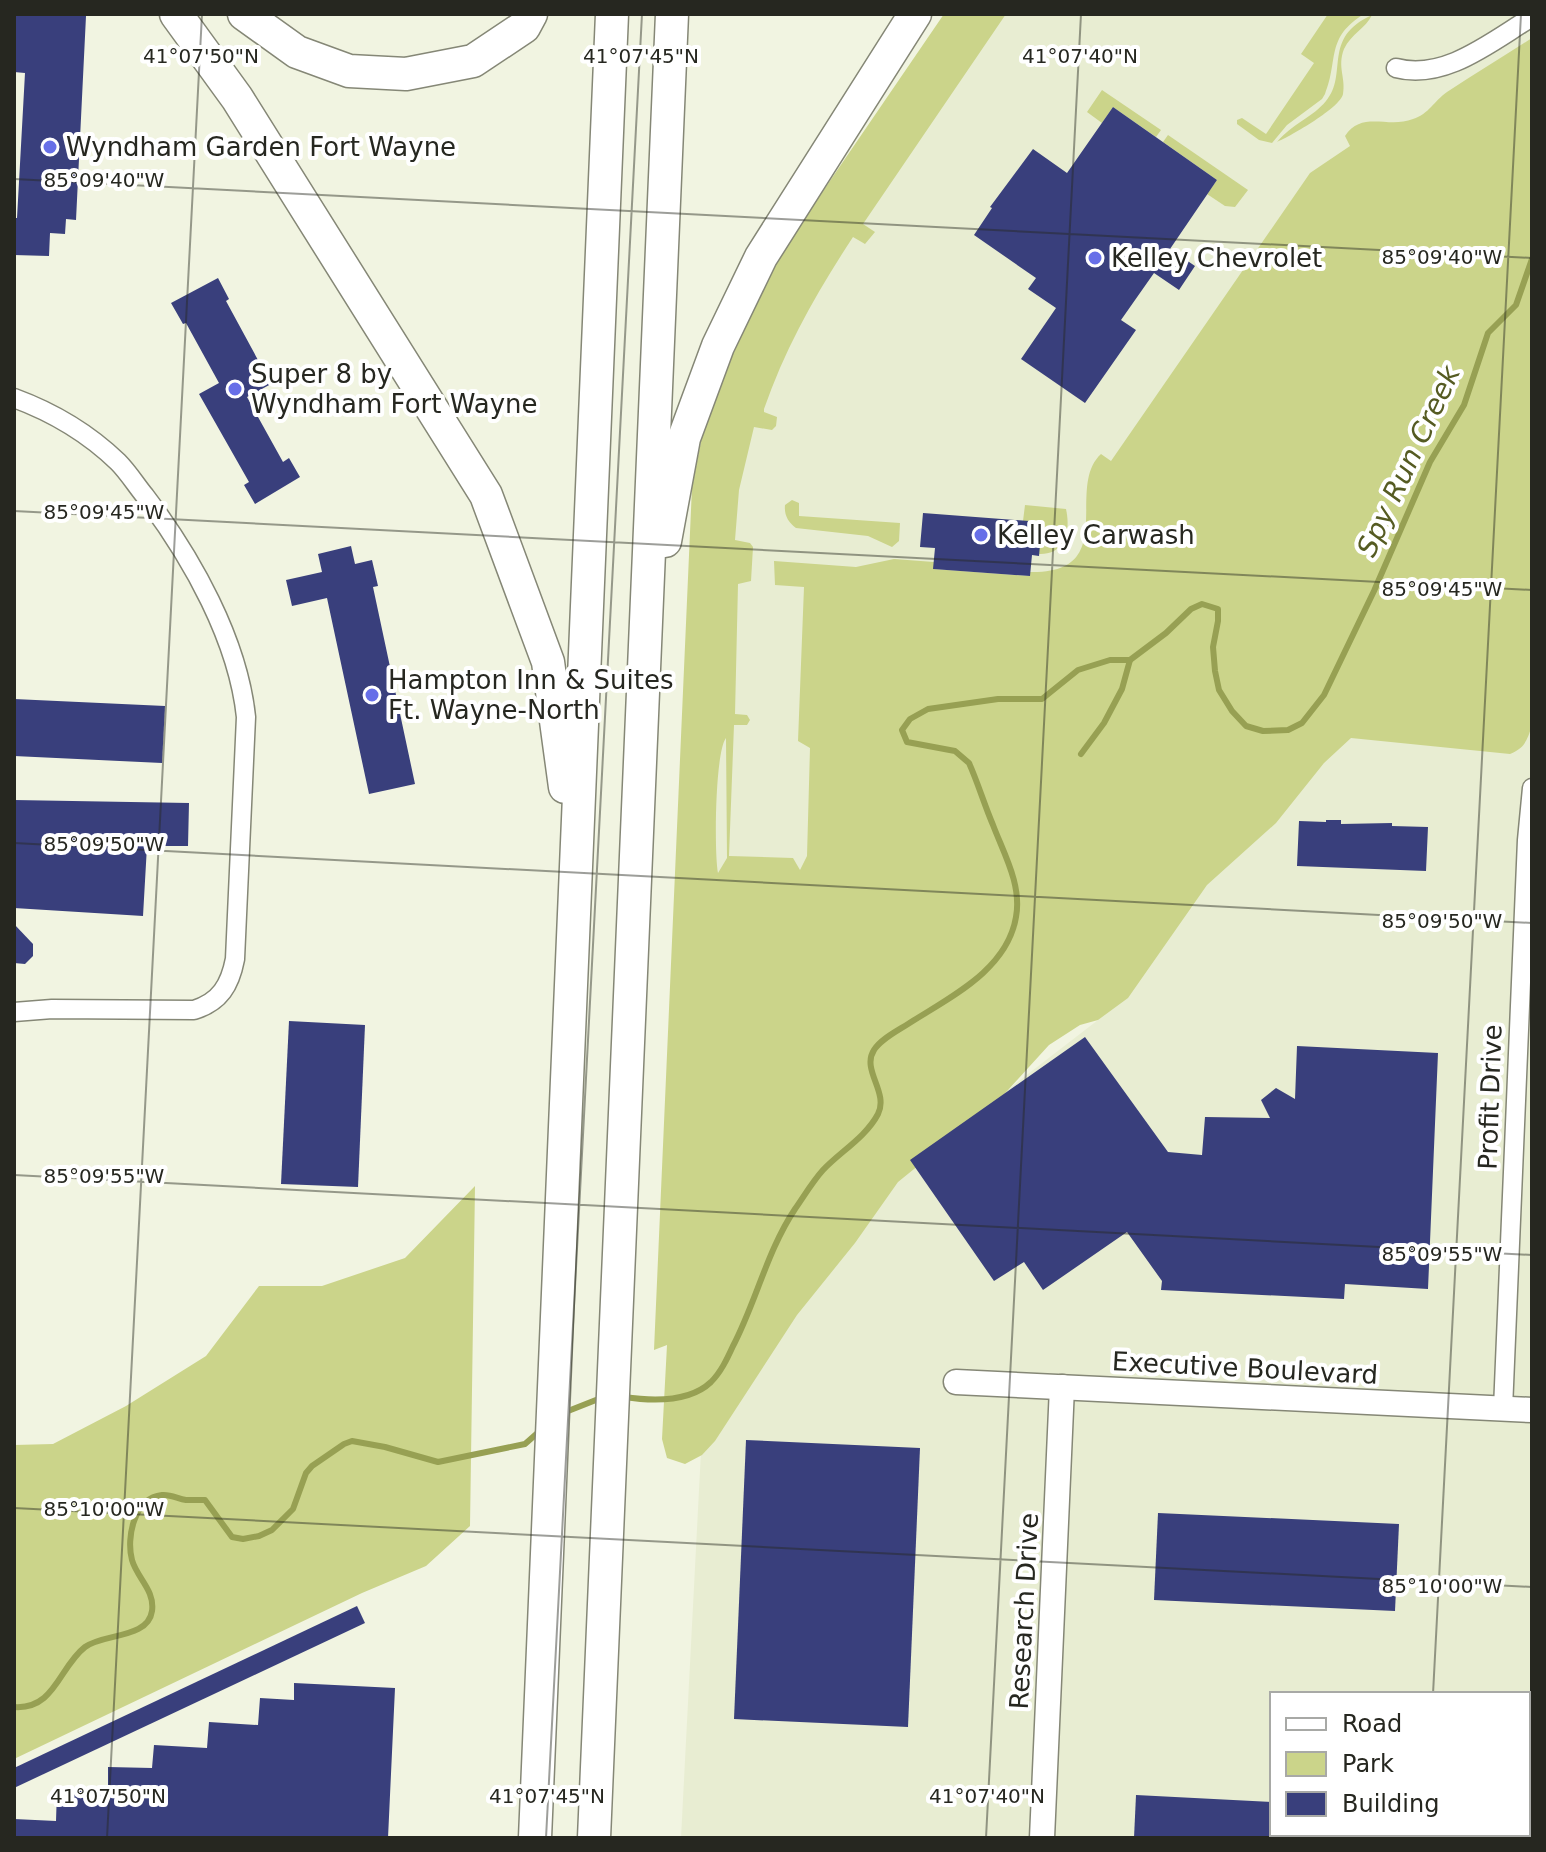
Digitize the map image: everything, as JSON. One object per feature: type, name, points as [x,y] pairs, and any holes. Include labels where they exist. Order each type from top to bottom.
[{"type":"highway","points":[[176,14],[237,98],[486,495],[548,662],[565,785],[578,834]]},
{"type":"highway","points":[[244,14],[297,52],[349,71],[406,74],[473,61],[524,27],[531,14]]},
{"type":"highway","points":[[535,1838],[612,14]]},
{"type":"highway","points":[[594,1838],[672,14]]},
{"type":"highway","points":[[644,662],[684,438],[718,346],[761,257],[915,14]]},
{"type":"street","points":[[1396,68],[1428,72],[1442,67],[1532,17]]},
{"type":"street","points":[[14,398],[34,405],[75,428],[119,463],[160,516],[229,642],[243,685],[246,717],[235,959],[232,975],[224,990],[211,1005],[194,1010],[52,1009],[14,1012]]},
{"type":"street","name":"Profit Drive","points":[[1503,1409],[1527,840],[1532,788]]},
{"type":"street","name":"Executive Boulevard","points":[[956,1382],[1532,1410]]},
{"type":"street","name":"Research Drive","points":[[1042,1838],[1062,1387]]},
{"type":"shaded area","points":[[965,14],[1532,14],[1532,692],[1520,731],[1532,733],[1532,1838],[681,1838],[703,1413],[874,1193],[1098,1020],[1282,769],[706,1308],[714,468]]},
{"type":"green space","points":[[944,14],[1006,14],[863,224],[875,232],[865,244],[853,237],[815,299],[792,341],[764,409],[764,412],[777,417],[776,426],[772,430],[754,427],[739,490],[735,540],[750,543],[753,547],[751,581],[738,584],[735,714],[747,715],[750,720],[747,725],[734,725],[729,856],[793,858],[800,870],[807,856],[810,748],[798,741],[804,587],[775,585],[774,561],[856,567],[894,559],[934,562],[934,569],[1029,576],[1030,572],[1058,569],[1074,559],[1083,545],[1091,469],[1101,454],[1111,461],[1310,173],[1350,146],[1345,136],[1352,128],[1367,122],[1404,122],[1419,117],[1447,92],[1532,38],[1532,726],[1525,743],[1510,754],[1351,738],[1324,763],[1276,823],[1207,885],[1128,998],[1098,1020],[1080,1025],[1049,1045],[998,1101],[898,1182],[855,1243],[797,1315],[715,1441],[702,1455],[685,1464],[667,1458],[662,1439],[667,1345],[654,1350],[692,487],[705,421],[718,377],[769,270]],"holes":[[[726,738],[727,858],[718,873],[718,781]]]},
{"type":"green space","points":[[1328,14],[1364,14],[1343,32],[1338,41],[1322,99],[1287,125],[1272,143],[1259,140],[1237,124],[1237,120],[1242,118],[1266,134],[1314,63],[1301,54]]},
{"type":"green space","points":[[1372,15],[1344,49],[1341,61],[1344,88],[1340,100],[1314,121],[1277,142],[1326,101],[1336,79],[1341,45],[1356,24]]},
{"type":"green space","points":[[1102,90],[1161,130],[1156,137],[1113,107],[1102,123],[1087,112]]},
{"type":"green space","points":[[1168,135],[1248,190],[1235,207],[1225,206],[1207,194],[1217,180],[1163,142]]},
{"type":"green space","points":[[792,500],[799,503],[799,516],[900,523],[899,541],[892,547],[868,536],[796,528],[785,512],[785,505]]},
{"type":"green space","points":[[1025,505],[1066,509],[1067,533],[1055,550],[1039,554],[1023,521]]},
{"type":"green space","points":[[475,1186],[470,1526],[426,1566],[362,1593],[14,1759],[14,1445],[53,1444],[126,1406],[206,1356],[259,1286],[322,1286],[405,1258]]},
{"type":"building","name":"Wyndham Garden Fort Wayne","points":[[14,14],[86,16],[76,220],[66,219],[65,234],[50,233],[49,256],[14,255],[25,73],[14,72]]},
{"type":"building","name":"Kelley Chevrolet","points":[[1113,107],[1217,180],[1170,249],[1195,266],[1179,290],[1154,273],[1121,320],[1136,330],[1085,403],[1021,359],[1056,308],[1028,289],[1036,278],[974,235],[990,207],[1033,149],[1067,173]]},
{"type":"building","name":"Super 8 by Wyndham Fort Wayne","points":[[218,278],[229,299],[226,301],[271,384],[247,397],[283,462],[289,458],[300,477],[255,504],[244,485],[249,482],[199,394],[219,383],[186,323],[183,324],[171,303]]},
{"type":"building","name":"Kelley Carwash","points":[[923,513],[1042,522],[1039,556],[1032,555],[1030,576],[933,569],[935,548],[920,547]]},
{"type":"building","name":"Hampton Inn & Suites Ft. Wayne-North","points":[[351,546],[355,564],[372,560],[378,586],[373,587],[415,784],[369,794],[327,598],[292,606],[286,580],[322,572],[318,554]]},
{"type":"building","points":[[14,699],[165,706],[162,763],[14,756]]},
{"type":"building","points":[[14,800],[189,803],[188,846],[147,846],[143,916],[14,908]]},
{"type":"building","points":[[1341,820],[1341,824],[1392,823],[1392,826],[1428,827],[1426,871],[1297,866],[1299,821]]},
{"type":"building","points":[[14,924],[33,944],[33,956],[25,964],[14,963]]},
{"type":"building","points":[[289,1021],[365,1025],[358,1187],[281,1184]]},
{"type":"building","points":[[1085,1037],[1168,1152],[1202,1155],[1205,1117],[1270,1118],[1261,1100],[1276,1088],[1295,1099],[1297,1046],[1438,1053],[1428,1289],[1345,1284],[1344,1299],[1161,1290],[1162,1281],[1127,1232],[1043,1290],[1024,1262],[994,1281],[910,1160]]},
{"type":"building","points":[[746,1440],[920,1448],[908,1727],[734,1719]]},
{"type":"building","points":[[1158,1513],[1399,1524],[1395,1611],[1154,1600]]},
{"type":"building","points":[[357,1606],[365,1623],[14,1788],[14,1768]]},
{"type":"building","points":[[294,1683],[395,1688],[388,1838],[14,1838],[14,1819],[56,1821],[57,1790],[108,1792],[108,1767],[152,1768],[154,1745],[207,1748],[209,1722],[258,1725],[260,1698],[294,1700]]},
{"type":"building","points":[[1136,1795],[1270,1802],[1272,1838],[1134,1838]]},
{"type":"waterway","name":"Spy Run Creek","points":[[1081,754],[1104,723],[1122,689],[1130,660],[1191,609],[1202,604],[1218,609],[1213,647],[1215,671],[1219,690],[1232,711],[1246,726],[1263,731],[1288,730],[1302,723],[1324,695],[1374,591],[1430,462],[1464,405],[1488,333],[1516,305],[1532,259]]},
{"type":"waterway","name":"Spy Run Creek","points":[[624,1397],[658,1400],[681,1397],[702,1389],[715,1378],[741,1329],[785,1225],[823,1170],[860,1137],[878,1114],[880,1098],[871,1065],[874,1050],[881,1042],[974,981],[1001,953],[1010,936],[1017,905],[1014,881],[969,763],[955,751],[907,742],[902,730],[910,719],[928,709],[998,699],[1042,699],[1078,670],[1110,660],[1130,660]]},
{"type":"waterway","name":"Spy Run Creek","points":[[563,1413],[601,1398]]},
{"type":"waterway","name":"Spy Run Creek","points":[[14,1707],[28,1706],[48,1695],[85,1647],[134,1631],[149,1620],[151,1597],[134,1566],[130,1541],[134,1520],[152,1498],[165,1495],[205,1500],[232,1537],[243,1539],[272,1530],[293,1509],[306,1473],[312,1466],[352,1441],[438,1462],[525,1444],[542,1429]]},
{"type":"place","name":"Wyndham Garden Fort Wayne","points":[[50,147]]},
{"type":"place","name":"Kelley Chevrolet","points":[[1095,258]]},
{"type":"place","name":"Super 8 by Wyndham Fort Wayne","points":[[235,389]]},
{"type":"place","name":"Kelley Carwash","points":[[981,535]]},
{"type":"place","name":"Hampton Inn & Suites Ft. Wayne-North","points":[[372,695]]}]
